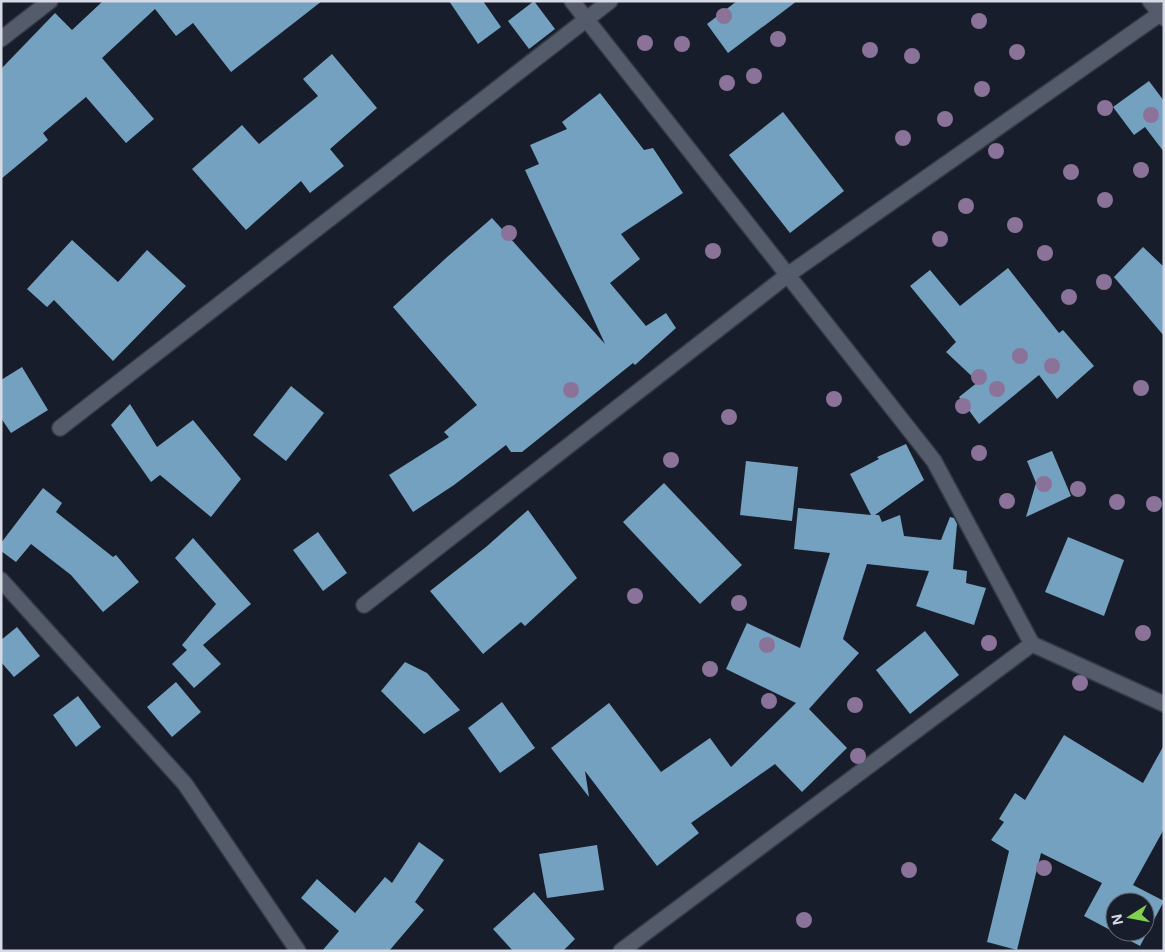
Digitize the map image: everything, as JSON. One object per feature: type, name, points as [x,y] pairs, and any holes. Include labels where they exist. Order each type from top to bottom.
[{"type":"street","points":[[1,39],[50,1]]},
{"type":"street","points":[[572,1],[789,274],[934,461],[1032,644],[1164,704]]},
{"type":"street","points":[[60,428],[610,1]]},
{"type":"street","points":[[364,605],[789,274],[1162,14],[1150,1]]},
{"type":"street","points":[[1,580],[185,784],[298,951]]},
{"type":"street","points":[[621,951],[1032,644]]},
{"type":"building","points":[[103,1],[322,1],[231,72],[193,23],[176,36],[155,9],[102,58],[154,119],[126,143],[86,97],[43,133],[48,140],[1,179],[1,69],[55,13],[72,30]]},
{"type":"building","points":[[449,1],[483,1],[501,27],[478,44]]},
{"type":"building","points":[[534,1],[555,29],[529,49],[508,21]]},
{"type":"building","points":[[737,1],[797,1],[728,53],[707,24]]},
{"type":"building","points":[[332,54],[377,108],[330,149],[344,166],[310,193],[301,181],[246,230],[192,169],[242,125],[259,144],[318,96],[303,79]]},
{"type":"building","points":[[1149,81],[1164,101],[1164,152],[1145,127],[1134,135],[1113,107]]},
{"type":"building","points":[[600,93],[644,150],[653,148],[683,193],[621,234],[640,259],[610,283],[646,326],[666,313],[676,328],[635,365],[633,363],[522,452],[511,452],[506,445],[454,485],[413,512],[389,475],[449,437],[444,432],[477,405],[393,307],[446,258],[492,218],[605,344],[525,170],[539,164],[530,145],[567,129],[562,122]]},
{"type":"building","points":[[783,112],[844,191],[790,233],[729,155]]},
{"type":"building","points":[[72,240],[118,282],[147,250],[186,286],[113,361],[54,300],[47,307],[27,289]]},
{"type":"building","points":[[1143,247],[1164,267],[1164,336],[1114,277]]},
{"type":"building","points":[[1008,268],[1059,333],[1063,330],[1094,366],[1057,399],[1039,375],[979,424],[959,397],[978,382],[946,352],[956,342],[910,286],[930,270],[960,306]]},
{"type":"building","points":[[22,367],[48,410],[11,433],[1,418],[1,380]]},
{"type":"building","points":[[291,386],[324,413],[286,461],[253,435]]},
{"type":"building","points":[[130,404],[157,447],[193,420],[241,479],[211,517],[160,475],[151,482],[111,425]]},
{"type":"building","points":[[906,444],[924,480],[875,515],[879,515],[882,522],[900,515],[904,536],[941,540],[950,517],[954,518],[957,524],[953,569],[967,571],[966,583],[986,588],[974,625],[916,606],[929,571],[867,564],[843,639],[859,653],[809,709],[847,748],[802,792],[775,764],[691,823],[699,833],[657,866],[585,771],[589,797],[551,748],[609,703],[661,772],[710,738],[731,767],[796,703],[726,669],[747,623],[800,648],[830,553],[794,549],[798,508],[871,515],[850,474],[879,459],[877,457]]},
{"type":"building","points":[[1052,451],[1071,496],[1026,517],[1036,483],[1027,461]]},
{"type":"building","points":[[746,461],[798,467],[792,521],[740,515]]},
{"type":"building","points":[[664,483],[742,565],[700,604],[623,522]]},
{"type":"building","points":[[43,488],[62,503],[56,512],[113,557],[116,555],[139,582],[103,612],[71,575],[31,544],[16,562],[1,551],[1,543]]},
{"type":"building","points":[[528,510],[577,578],[525,626],[521,622],[483,654],[430,591],[486,547]]},
{"type":"building","points":[[318,532],[347,573],[323,591],[293,550]]},
{"type":"building","points":[[1068,537],[1124,560],[1104,616],[1045,592]]},
{"type":"building","points":[[193,538],[251,604],[203,645],[221,664],[194,688],[172,664],[187,650],[182,645],[216,604],[175,558]]},
{"type":"building","points":[[17,627],[40,656],[14,677],[1,662],[1,640]]},
{"type":"building","points":[[925,631],[959,675],[910,714],[876,670]]},
{"type":"building","points":[[405,662],[427,673],[460,710],[424,734],[381,691]]},
{"type":"building","points":[[176,682],[201,712],[172,737],[147,707]]},
{"type":"building","points":[[78,696],[101,727],[76,747],[53,715]]},
{"type":"building","points":[[502,702],[535,748],[500,773],[468,728]]},
{"type":"building","points":[[1064,735],[1143,783],[1164,745],[1164,829],[1133,885],[1147,892],[1105,892],[1105,927],[1084,916],[1102,883],[1041,853],[1017,950],[987,942],[1009,851],[991,840],[1004,822],[999,819],[1015,793],[1025,800]]},
{"type":"building","points":[[419,842],[444,860],[415,902],[424,910],[389,951],[322,951],[339,931],[301,898],[317,879],[355,913],[385,877],[392,883]]},
{"type":"building","points":[[597,845],[604,890],[547,898],[539,854]]},
{"type":"building","points":[[534,892],[575,939],[563,951],[513,951],[493,929]]},
{"type":"building","points":[[1155,896],[1164,901],[1155,918]]},
{"type":"building","points":[[1133,942],[1142,942],[1140,946]]}]
